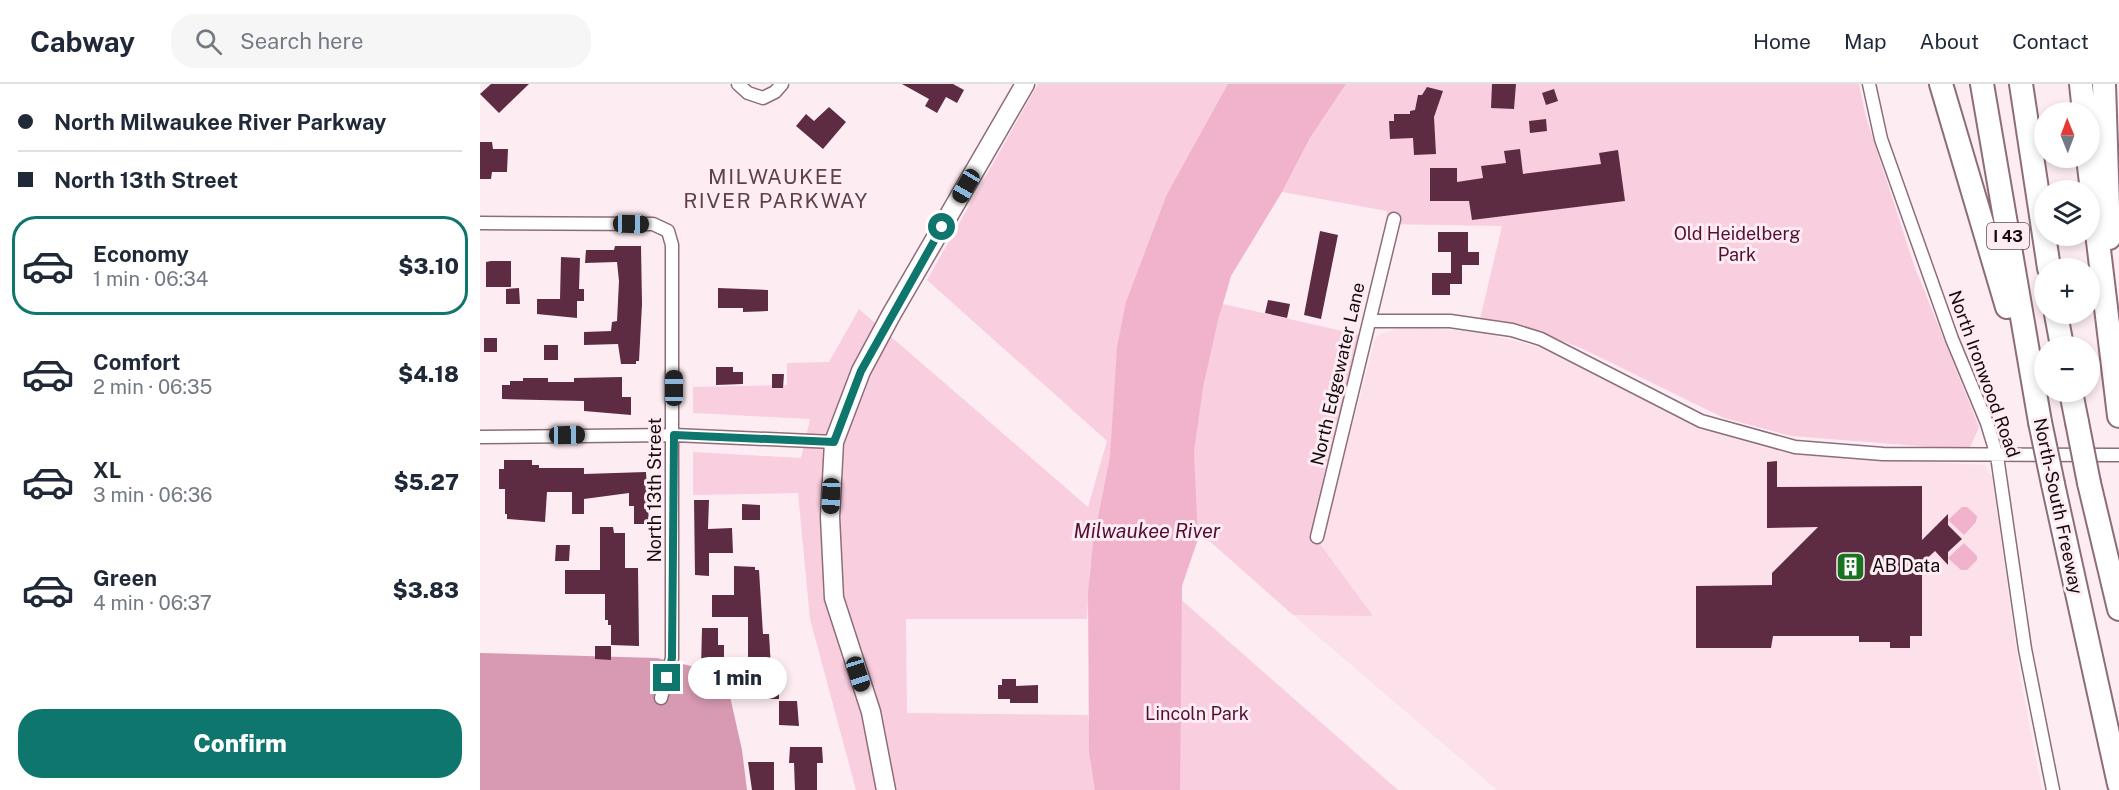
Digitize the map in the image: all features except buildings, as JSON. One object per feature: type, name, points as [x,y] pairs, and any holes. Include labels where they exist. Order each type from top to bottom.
[{"type":"highway","points":[[1943,84],[1947,111],[2033,387]]},
{"type":"highway","name":"North-South Freeway","points":[[1982,84],[2033,387],[2119,784]]},
{"type":"highway","name":"I 43","points":[[2021,84],[2047,258]]},
{"type":"highway","points":[[2081,84],[2083,102]]},
{"type":"highway","points":[[2104,84],[2110,333]]},
{"type":"highway","points":[[2089,168],[2119,416]]},
{"type":"highway","name":"North-South Freeway","points":[[2073,402],[2089,483],[2119,609]]},
{"type":"street","points":[[738,84],[748,93],[763,98],[775,92],[782,84]]},
{"type":"street","points":[[886,790],[871,712],[834,598],[830,517],[834,442],[861,371],[1025,84]]},
{"type":"street","name":"North Ironwood Road","points":[[1869,84],[1881,139],[1900,195],[1997,456],[2025,649],[2053,790]]},
{"type":"street","name":"North Edgewater Lane","points":[[1317,537],[1394,219]]},
{"type":"street","name":"North 13th Street","points":[[480,223],[652,224],[668,231],[672,245],[674,435],[672,658],[661,698]]},
{"type":"street","points":[[1371,321],[1450,321],[1512,330],[1541,339],[1701,421],[1795,447],[1883,454],[2119,455]]},
{"type":"street","points":[[480,437],[674,435],[834,442]]},
{"type":"shaded area","points":[[1432,328],[1482,333],[1540,347],[1678,417],[1768,449],[1825,457],[1985,465],[1992,477],[2021,682],[2042,790],[1497,790],[1293,615],[1372,615],[1321,545],[1375,339],[1380,334],[1396,329]]},
{"type":"shaded area","points":[[480,653],[657,658],[725,674],[742,750],[747,790],[480,790]]},
{"type":"green space","points":[[1038,84],[1230,84],[1167,194],[1231,276],[1223,304],[1360,335],[1312,533],[1373,616],[1293,615],[1188,522],[1090,566],[1087,619],[906,619],[907,713],[1088,715],[1096,790],[856,790],[810,619],[798,493],[693,495],[693,452],[801,458],[810,419],[693,413],[693,387],[787,385],[787,363],[829,362],[859,309],[1088,507],[1107,441],[927,280]]},
{"type":"green space","name":"Old Heidelberg Park","points":[[1346,84],[1859,84],[1866,117],[1914,265],[1979,427],[1969,450],[1791,436],[1724,418],[1581,348],[1533,330],[1480,319],[1502,226],[1386,224],[1387,211],[1282,192],[1310,138]]},
{"type":"green space","name":"Lincoln Park","points":[[1169,589],[1398,790],[1128,790]]},
{"type":"water","name":"Milwaukee River","points":[[1228,84],[1346,84],[1310,138],[1282,192],[1231,276],[1218,320],[1203,387],[1194,452],[1198,539],[1182,586],[1180,790],[1095,790],[1089,752],[1088,592],[1093,543],[1110,457],[1117,347],[1126,302],[1167,194]]},
{"type":"water","points":[[1962,507],[1967,507],[1977,516],[1976,522],[1964,535],[1948,520]]},
{"type":"water","points":[[1964,543],[1977,556],[1977,560],[1967,570],[1961,570],[1948,558]]},
{"type":"place","name":"AB Data","points":[[1851,566]]},
{"type":"district","name":"MILWAUKEE RIVER PARKWAY","points":[[776,189]]},
{"type":"route","points":[[667,678],[672,658],[674,435],[834,442],[861,371],[942,227]]}]
